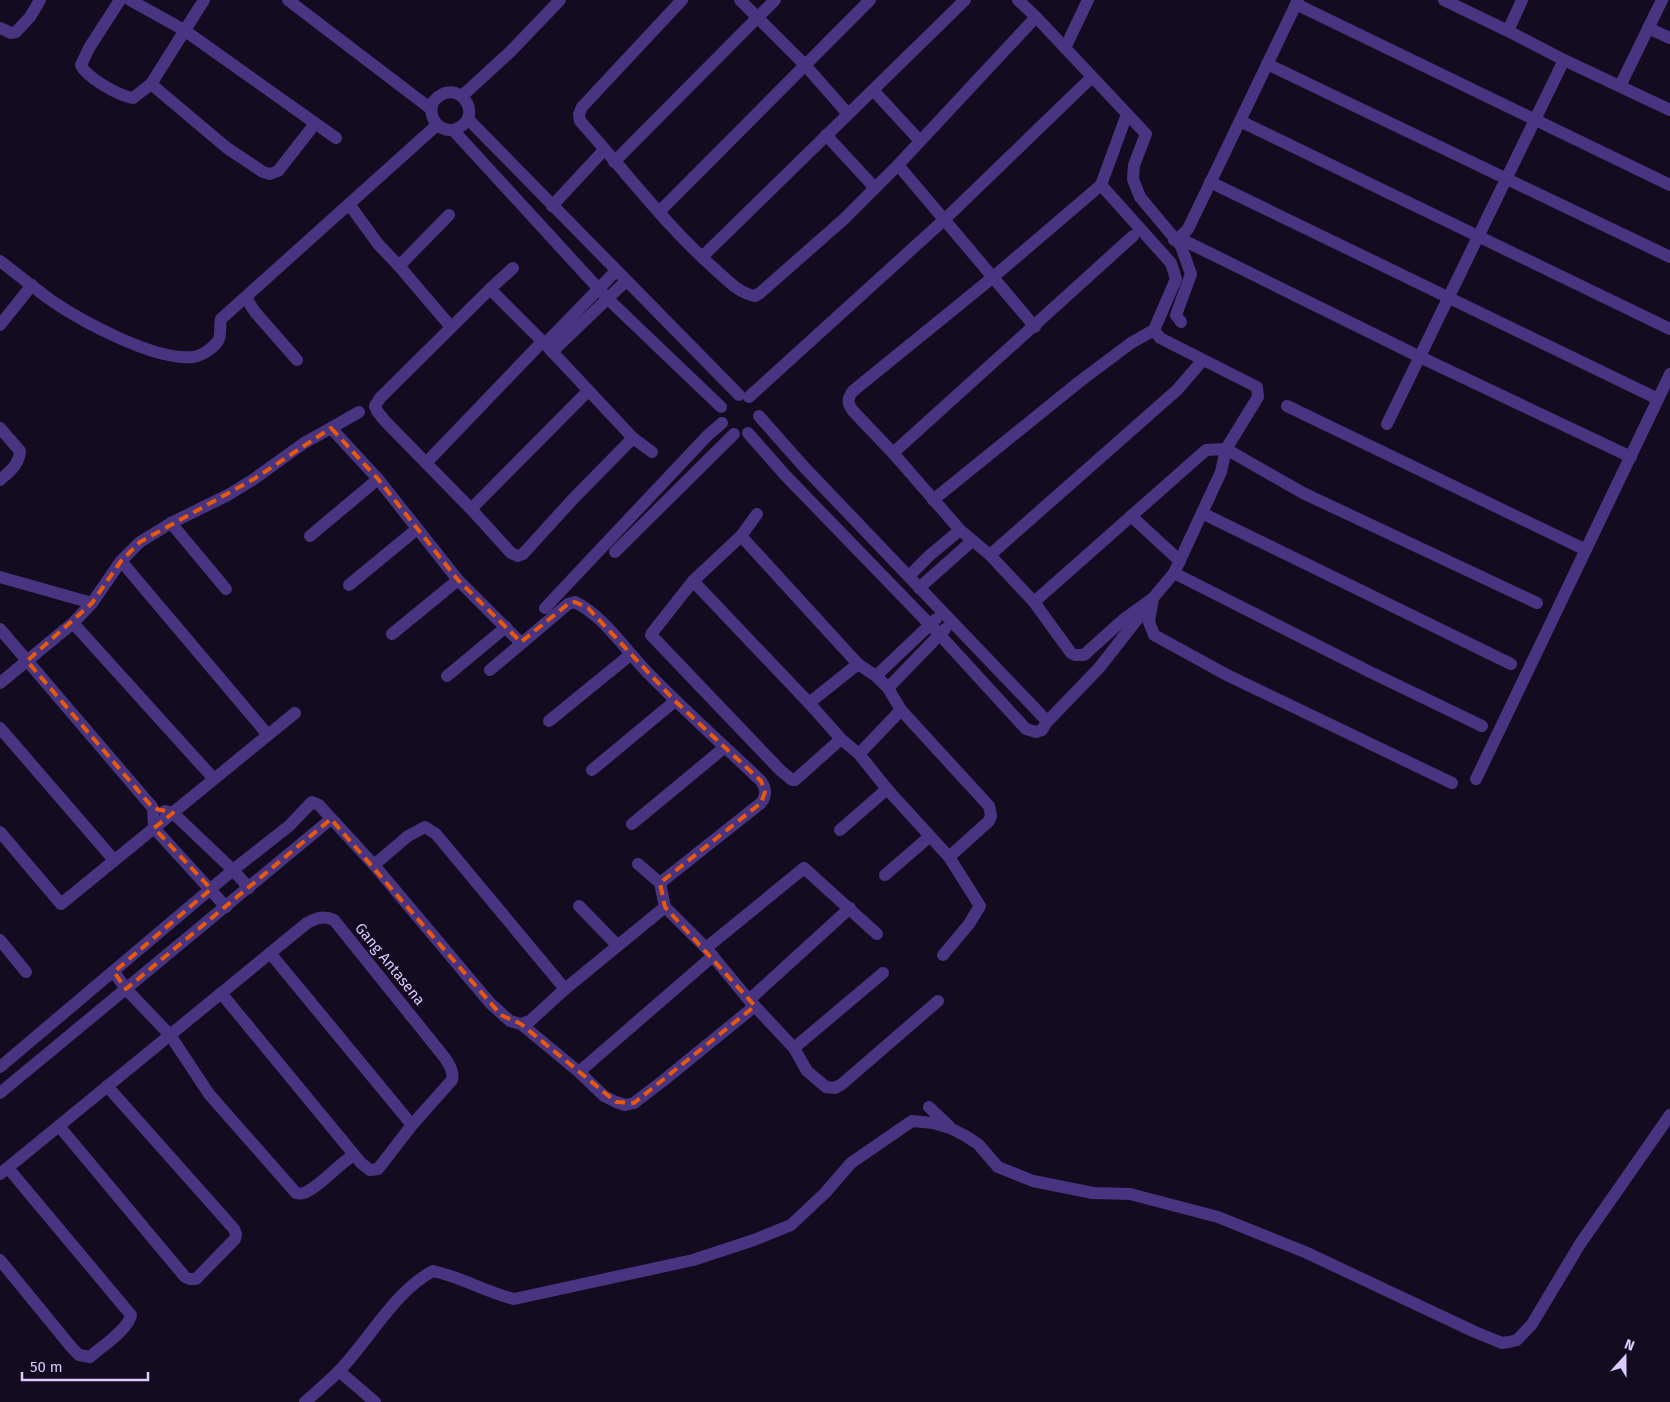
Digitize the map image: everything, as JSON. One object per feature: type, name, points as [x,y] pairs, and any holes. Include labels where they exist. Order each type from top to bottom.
[{"type":"street","points":[[0,28],[10,33],[16,32],[30,16],[40,0]]},
{"type":"street","points":[[120,0],[89,48],[82,61],[82,68],[107,87],[129,98],[137,96],[151,84],[204,0]]},
{"type":"street","points":[[130,0],[184,30],[336,138]]},
{"type":"street","points":[[288,0],[431,108]]},
{"type":"street","points":[[462,96],[510,52],[560,0]]},
{"type":"street","points":[[682,0],[582,107],[579,114],[580,121],[658,212],[702,257],[741,292],[751,295],[757,295],[844,219],[898,165],[1036,17]]},
{"type":"street","points":[[740,0],[805,65],[848,114]]},
{"type":"street","points":[[614,162],[775,0]]},
{"type":"street","points":[[658,212],[870,0]]},
{"type":"street","points":[[702,257],[965,0]]},
{"type":"street","points":[[1018,0],[1146,134],[1134,165],[1133,179],[1140,197],[1177,239],[1191,274],[1176,315],[1181,322]]},
{"type":"street","points":[[1065,48],[1088,0]]},
{"type":"street","points":[[1444,0],[1670,110]]},
{"type":"street","points":[[1508,31],[1522,0]]},
{"type":"street","points":[[1620,86],[1662,0]]},
{"type":"street","points":[[1177,239],[1188,229],[1297,2],[1534,120],[1670,185]]},
{"type":"street","points":[[1648,28],[1670,38]]},
{"type":"street","points":[[1387,424],[1564,60]]},
{"type":"street","points":[[1267,64],[1670,257]]},
{"type":"street","points":[[468,119],[626,281],[744,396],[757,405],[759,416],[756,426],[748,433],[734,434],[727,430],[722,423],[720,415],[722,407],[728,398],[744,396],[945,219],[1092,77]]},
{"type":"street","points":[[151,84],[226,148],[263,172],[270,174],[278,171],[314,124]]},
{"type":"street","points":[[873,90],[920,141]]},
{"type":"street","points":[[443,93],[457,93],[468,103],[470,111],[468,119],[460,128],[448,130],[437,125],[433,120],[431,108],[437,97],[443,93]]},
{"type":"street","points":[[1127,114],[1101,185],[992,278],[853,391],[848,398],[848,404],[960,530],[990,555],[1034,602],[1070,653],[1078,656],[1084,655],[1124,619],[1153,598]]},
{"type":"street","points":[[1240,121],[1670,329]]},
{"type":"street","points":[[0,262],[52,301],[122,339],[161,353],[191,358],[198,356],[217,342],[220,337],[219,325],[221,319],[437,125]]},
{"type":"street","points":[[453,130],[608,299],[722,407]]},
{"type":"street","points":[[826,135],[875,188]]},
{"type":"street","points":[[552,206],[604,150]]},
{"type":"street","points":[[898,165],[1035,327]]},
{"type":"street","points":[[1210,182],[1658,399]]},
{"type":"street","points":[[933,500],[1079,382],[1131,343],[1154,330],[1176,279],[1171,264],[1101,185]]},
{"type":"street","points":[[349,204],[378,244],[451,327]]},
{"type":"street","points":[[399,266],[449,215]]},
{"type":"street","points":[[893,453],[1035,327],[1133,236]]},
{"type":"street","points":[[1177,239],[1630,457]]},
{"type":"street","points":[[513,268],[380,398],[376,406],[377,411],[511,553],[518,556],[523,554],[573,499],[633,438]]},
{"type":"street","points":[[426,463],[546,346],[598,288],[616,271]]},
{"type":"street","points":[[546,346],[608,299],[626,281]]},
{"type":"street","points":[[0,325],[32,285]]},
{"type":"street","points":[[490,289],[633,438],[652,452]]},
{"type":"street","points":[[246,298],[255,312],[297,360]]},
{"type":"street","points":[[748,433],[930,624],[1026,729],[1039,732],[1099,668],[1174,573],[1222,472],[1226,449],[1258,397],[1257,387],[1202,361],[1160,338],[1154,330]]},
{"type":"street","points":[[990,555],[1177,390],[1202,361]]},
{"type":"street","points":[[1476,779],[1670,374]]},
{"type":"street","points":[[471,509],[588,391]]},
{"type":"street","points":[[1287,406],[1586,550]]},
{"type":"street","points":[[0,684],[73,623],[92,603],[121,561],[140,542],[171,522],[241,487],[269,470],[304,443],[359,412]]},
{"type":"street","points":[[759,416],[805,468],[1045,719],[1046,723]]},
{"type":"street","points":[[545,608],[708,435],[722,423]]},
{"type":"street","points":[[0,428],[20,451],[15,467],[0,480]]},
{"type":"street","points":[[331,428],[378,479],[458,580],[520,643]]},
{"type":"street","points":[[615,552],[734,434]]},
{"type":"street","points":[[1034,602],[1206,450],[1226,449],[1303,493],[1536,603]]},
{"type":"street","points":[[310,536],[378,479]]},
{"type":"street","points":[[1202,513],[1511,664]]},
{"type":"street","points":[[757,514],[741,536],[693,581],[651,635],[780,770],[792,780],[795,780],[841,739]]},
{"type":"street","points":[[1131,516],[1180,561]]},
{"type":"street","points":[[171,522],[226,589]]},
{"type":"street","points":[[349,585],[417,529]]},
{"type":"street","points":[[909,576],[930,555],[960,530]]},
{"type":"street","points":[[741,536],[858,664],[876,676],[888,688],[901,710],[991,809],[989,821],[949,857]]},
{"type":"street","points":[[919,588],[972,541]]},
{"type":"street","points":[[121,561],[268,735]]},
{"type":"street","points":[[1174,573],[1482,726]]},
{"type":"street","points":[[0,577],[92,603]]},
{"type":"street","points":[[392,634],[458,580]]},
{"type":"street","points":[[693,581],[841,739],[859,754],[887,789],[949,857],[980,906],[969,924],[943,955]]},
{"type":"street","points":[[1153,598],[1149,622],[1154,635],[1227,674],[1452,783]]},
{"type":"street","points":[[490,670],[568,604],[575,602],[588,608],[675,701],[761,781],[764,786],[765,796],[758,806],[660,883]]},
{"type":"street","points":[[876,676],[943,613]]},
{"type":"street","points":[[73,623],[214,779]]},
{"type":"street","points":[[888,688],[939,634],[953,623]]},
{"type":"street","points":[[447,676],[506,627]]},
{"type":"street","points":[[0,629],[152,808],[154,828],[226,907]]},
{"type":"street","points":[[549,721],[630,654]]},
{"type":"street","points":[[809,703],[858,664]]},
{"type":"street","points":[[592,770],[675,701]]},
{"type":"street","points":[[859,754],[901,710]]},
{"type":"street","points":[[0,832],[61,904],[295,713]]},
{"type":"street","points":[[0,728],[114,860]]},
{"type":"street","points":[[632,824],[725,747]]},
{"type":"street","points":[[840,830],[887,789]]},
{"type":"street","points":[[0,1067],[233,870],[288,826],[312,802],[319,804],[374,865],[501,1015],[510,1021],[521,1024],[579,1072],[604,1096],[625,1105],[634,1103],[664,1080],[752,1003],[850,908]]},
{"type":"street","points":[[152,808],[173,813],[233,870],[249,888]]},
{"type":"street","points":[[0,1093],[331,819]]},
{"type":"street","points":[[374,865],[414,832],[425,827],[431,830],[565,989]]},
{"type":"street","points":[[884,875],[929,837]]},
{"type":"street","points":[[638,864],[660,883],[664,907],[710,952],[752,1003],[794,1048],[807,1070],[826,1087],[835,1088],[842,1084],[938,1001]]},
{"type":"street","points":[[579,1072],[804,868],[877,934]]},
{"type":"street","points":[[579,906],[617,945]]},
{"type":"street","points":[[521,1024],[530,1021],[565,989],[664,907]]},
{"type":"street","name":"Gang Antasena","points":[[270,953],[307,923],[318,917],[328,917],[334,920],[451,1068],[452,1080],[412,1125],[378,1169],[370,1170],[366,1168],[354,1155]]},
{"type":"street","points":[[2,948],[26,972]]},
{"type":"street","points":[[0,1260],[79,1355],[90,1357],[124,1328],[131,1320],[131,1314],[4,1171],[270,953],[412,1125]]},
{"type":"street","points":[[114,972],[126,989],[170,1035],[209,1094],[296,1193],[300,1194],[308,1191],[354,1155],[221,993]]},
{"type":"street","points":[[794,1048],[883,973]]},
{"type":"street","points":[[58,1126],[185,1277],[196,1279],[235,1239],[236,1234],[228,1222],[107,1086]]},
{"type":"street","points":[[929,1107],[950,1128]]},
{"type":"street","points":[[304,1402],[339,1371],[405,1292],[419,1278],[433,1271],[463,1279],[495,1294],[514,1299],[693,1260],[754,1240],[791,1225],[851,1163],[912,1121],[932,1123],[950,1128],[972,1139],[998,1166],[1015,1174],[1047,1185],[1093,1193],[1120,1193],[1138,1196],[1218,1218],[1296,1248],[1475,1332],[1502,1342],[1517,1340],[1532,1324],[1580,1244],[1670,1115]]},
{"type":"street","points":[[339,1371],[376,1402]]},
{"type":"highlighted area","points":[[331,428],[378,479],[458,580],[521,642],[568,604],[575,602],[588,608],[675,701],[761,781],[765,792],[761,803],[660,883],[665,907],[755,1006],[634,1103],[616,1102],[521,1024],[501,1015],[331,819],[126,989],[114,972],[211,889],[154,828],[173,813],[153,808],[27,661],[92,603],[121,561],[140,542],[254,479]]}]
